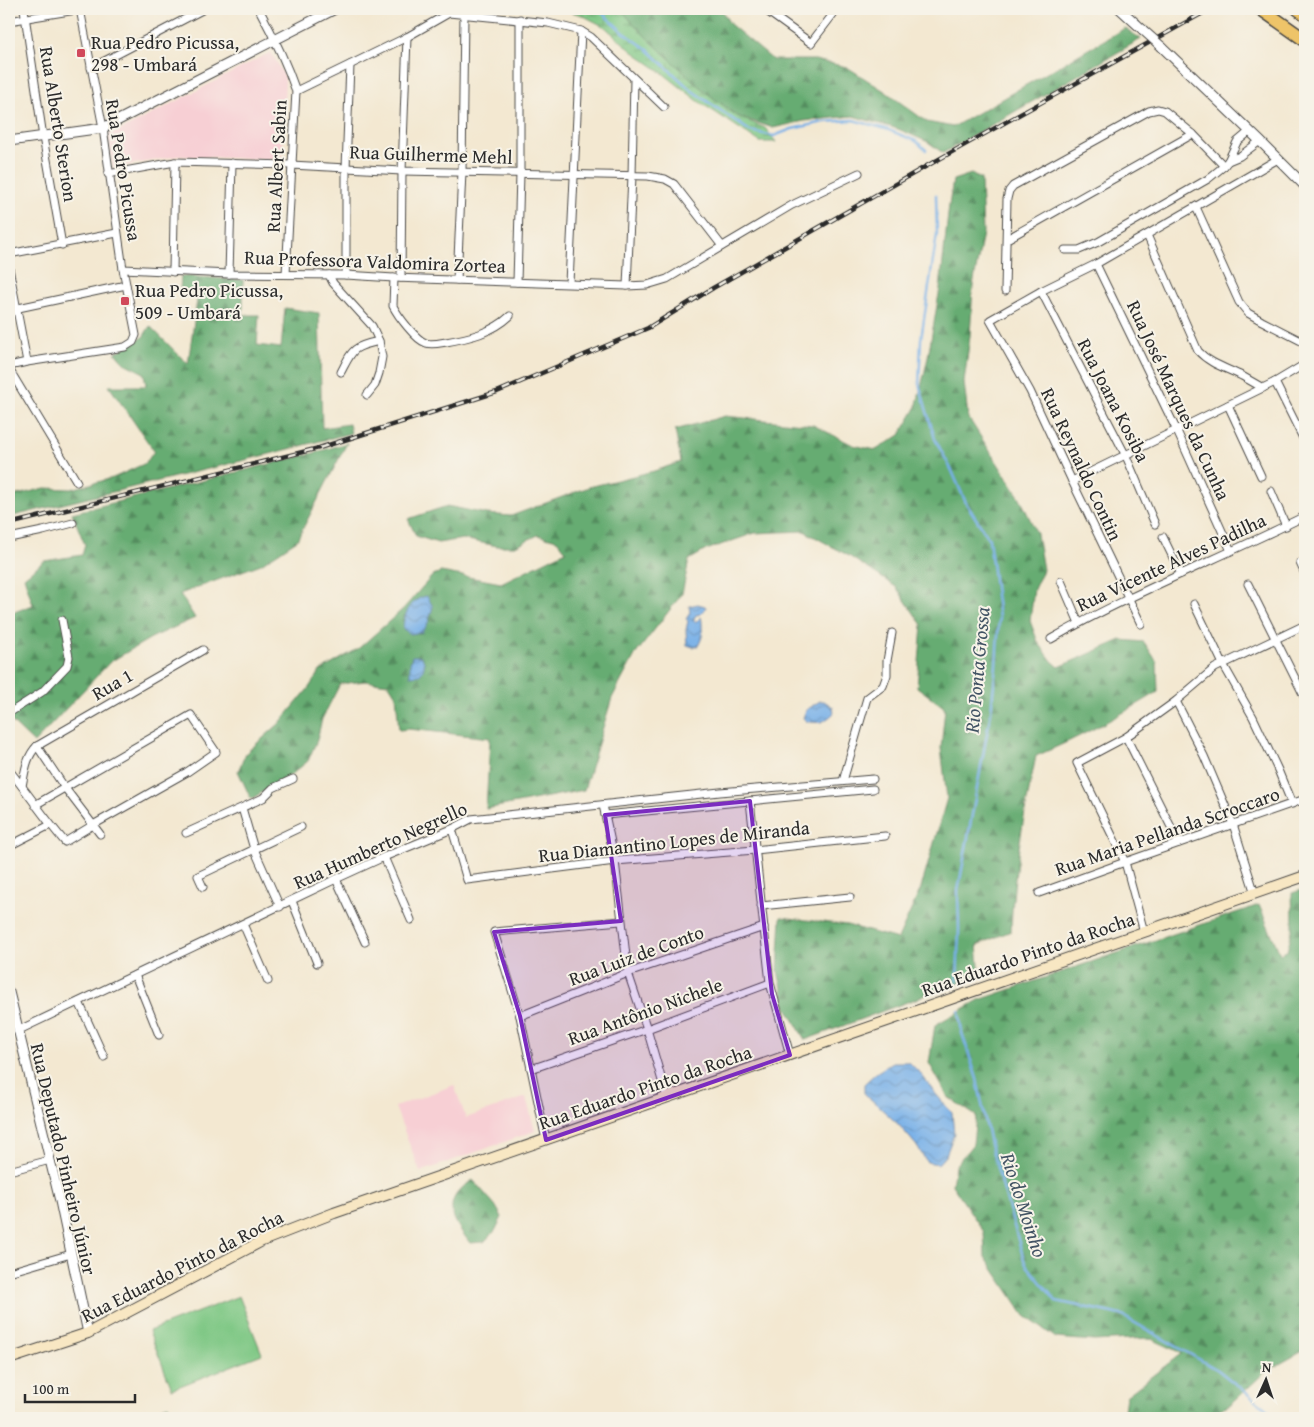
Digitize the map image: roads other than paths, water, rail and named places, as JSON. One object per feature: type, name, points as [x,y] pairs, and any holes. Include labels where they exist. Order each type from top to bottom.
[{"type":"highway","points":[[1298,9],[1305,14]]},
{"type":"highway","points":[[1266,12],[1305,40]]},
{"type":"main road","name":"Rua Eduardo Pinto da Rocha","points":[[9,1359],[88,1333],[262,1241],[334,1213],[1305,876]]},
{"type":"street","name":"Rua Alberto Sterion","points":[[24,9],[43,137],[62,245]]},
{"type":"street","points":[[9,21],[81,9]]},
{"type":"street","name":"Rua Pedro Picussa","points":[[27,362],[125,347],[132,342],[136,335],[117,234],[103,128],[81,9]]},
{"type":"street","points":[[91,68],[204,9]]},
{"type":"street","name":"Rua Albert Sabin","points":[[259,9],[288,66],[296,91],[286,274]]},
{"type":"street","points":[[9,141],[103,128],[335,9]]},
{"type":"street","points":[[764,9],[812,43],[836,9]]},
{"type":"street","points":[[1120,9],[1250,131],[1305,186]]},
{"type":"street","points":[[296,91],[407,38],[448,11],[548,23],[581,31],[591,37],[664,107]]},
{"type":"street","points":[[457,280],[462,172],[464,14]]},
{"type":"street","points":[[517,282],[520,174],[520,19]]},
{"type":"street","points":[[569,283],[581,31]]},
{"type":"street","points":[[407,38],[397,278],[393,306],[419,339],[427,344],[473,337],[502,323],[510,316]]},
{"type":"street","points":[[346,275],[346,168],[350,65]]},
{"type":"street","points":[[627,286],[634,79]]},
{"type":"street","points":[[1004,291],[1007,199],[1009,191],[1013,186],[1149,111],[1158,109],[1165,111],[1226,163]]},
{"type":"street","points":[[1226,163],[1237,142],[1250,131]]},
{"type":"street","points":[[1007,239],[1193,134]]},
{"type":"street","points":[[1065,250],[1079,250],[1098,242],[1208,179],[1226,163],[1240,156],[1260,141]]},
{"type":"street","points":[[1233,148],[1240,152],[1240,156]]},
{"type":"street","points":[[1042,291],[1096,264],[1278,159]]},
{"type":"street","points":[[173,272],[175,162]]},
{"type":"street","name":"Rua Guilherme Mehl","points":[[108,174],[175,162],[291,165],[402,171],[648,176],[669,180],[674,184],[722,246]]},
{"type":"street","points":[[229,274],[232,163]]},
{"type":"street","name":"Rua Professora Valdomira Zortea","points":[[123,269],[229,274],[330,274],[627,286],[647,285],[668,279],[792,205],[858,174]]},
{"type":"street","points":[[1196,207],[1239,302],[1248,313],[1262,322],[1305,343]]},
{"type":"street","points":[[9,254],[117,234]]},
{"type":"street","points":[[1147,235],[1198,350],[1213,363],[1263,388]]},
{"type":"street","name":"Rua José Marques da Cunha","points":[[1096,264],[1177,431],[1231,551]]},
{"type":"street","points":[[9,268],[12,309],[27,362],[9,368],[77,482]]},
{"type":"street","points":[[330,274],[333,282],[372,326],[379,341],[382,356],[379,373],[375,385],[368,395]]},
{"type":"street","points":[[12,309],[126,285]]},
{"type":"street","name":"Rua Reynaldo Contin","points":[[1042,291],[990,320],[1030,391],[1141,624]]},
{"type":"street","name":"Rua Joana Kosiba","points":[[1042,291],[1126,456],[1155,524]]},
{"type":"street","points":[[341,372],[352,351],[361,344],[379,341]]},
{"type":"street","points":[[1072,481],[1275,382],[1305,364]]},
{"type":"street","points":[[1275,382],[1305,442]]},
{"type":"street","points":[[1228,405],[1261,476]]},
{"type":"street","points":[[1271,491],[1286,526]]},
{"type":"street","name":"Rua Vicente Alves Padilha","points":[[1051,639],[1129,598],[1305,516]]},
{"type":"street","points":[[9,538],[72,523]]},
{"type":"street","points":[[1163,537],[1181,574]]},
{"type":"street","points":[[1300,563],[1305,574]]},
{"type":"street","points":[[1061,581],[1079,623]]},
{"type":"street","points":[[1248,584],[1305,698]]},
{"type":"street","points":[[1194,604],[1223,664],[1253,717],[1292,804]]},
{"type":"street","points":[[9,713],[42,692],[67,666],[70,659],[62,620]]},
{"type":"street","points":[[1144,932],[1125,862],[1077,763],[1126,737],[1176,701],[1215,668],[1305,625]]},
{"type":"street","points":[[843,781],[867,698],[883,686],[887,675],[887,661],[892,633]]},
{"type":"street","name":"Rua 1","points":[[37,746],[203,650]]},
{"type":"street","points":[[1176,701],[1204,756],[1233,824],[1255,894]]},
{"type":"street","points":[[9,770],[64,842],[188,772],[216,752],[191,715],[36,805]]},
{"type":"street","points":[[1126,737],[1179,843]]},
{"type":"street","points":[[22,786],[28,759],[37,746],[65,788],[100,834]]},
{"type":"street","points":[[186,833],[263,798],[273,788],[293,779]]},
{"type":"street","name":"Rua Humberto Negrello","points":[[17,1031],[336,879],[471,819],[720,792],[873,779]]},
{"type":"street","points":[[605,815],[872,789]]},
{"type":"street","name":"Rua Maria Pellanda Scroccaro","points":[[1039,893],[1305,799]]},
{"type":"street","points":[[750,801],[770,983],[790,1055]]},
{"type":"street","points":[[603,804],[615,861],[628,973],[667,1098]]},
{"type":"street","points":[[242,808],[254,849],[280,907]]},
{"type":"street","points":[[9,846],[50,825]]},
{"type":"street","points":[[203,887],[198,876],[301,827]]},
{"type":"street","name":"Rua Diamantino Lopes de Miranda","points":[[452,829],[467,880],[615,861],[755,850],[885,836]]},
{"type":"street","points":[[384,857],[411,920]]},
{"type":"street","points":[[336,879],[365,942]]},
{"type":"street","points":[[761,906],[850,897]]},
{"type":"street","points":[[292,901],[317,963]]},
{"type":"street","points":[[546,1140],[520,1016],[494,932],[621,921]]},
{"type":"street","points":[[243,924],[268,982]]},
{"type":"street","name":"Rua Luiz de Conto","points":[[520,1016],[628,973],[764,927]]},
{"type":"street","points":[[135,976],[160,1035]]},
{"type":"street","name":"Rua Antônio Nichele","points":[[531,1069],[647,1029],[770,983]]},
{"type":"street","name":"Rua Deputado Pinheiro Júnior","points":[[9,992],[50,1160],[88,1333]]},
{"type":"street","points":[[78,1002],[104,1057]]},
{"type":"street","points":[[9,1171],[50,1160]]},
{"type":"street","points":[[9,1272],[71,1254]]},
{"type":"water","points":[[427,596],[433,607],[428,623],[422,632],[411,634],[403,629],[407,612],[413,603]]},
{"type":"water","points":[[698,604],[706,608],[701,614],[696,615],[693,620],[696,622],[701,617],[702,637],[698,646],[693,647],[687,645],[686,630],[688,621],[686,619],[690,613],[689,606]]},
{"type":"water","points":[[412,656],[421,656],[424,661],[424,668],[420,675],[410,676]]},
{"type":"water","points":[[820,701],[824,701],[833,707],[834,713],[821,722],[806,721],[803,718],[806,710]]},
{"type":"water","points":[[893,1062],[909,1062],[952,1113],[954,1134],[946,1155],[938,1164],[927,1162],[899,1125],[864,1093],[864,1084],[876,1073]]},
{"type":"waterway","name":"Rio Ponta Grossa","points":[[593,9],[601,12],[623,32],[647,49],[691,90],[750,131],[774,136],[792,129],[824,122],[853,120],[886,129],[916,141],[926,150]]},
{"type":"waterway","name":"Rio Ponta Grossa","points":[[936,195],[937,234],[921,339],[919,384],[935,439],[966,503],[989,539],[999,618],[991,712],[958,891],[957,982]]},
{"type":"waterway","name":"Rio do Moinho","points":[[959,1011],[962,1033],[977,1079],[990,1144],[1025,1263],[1056,1301],[1121,1315],[1218,1370],[1269,1411],[1270,1418]]},
{"type":"railway","points":[[9,524],[319,448],[497,392],[648,328],[713,288],[932,163],[1210,9]]},
{"type":"place","name":"Rua Pedro Picussa, 298 - Umbará","points":[[81,53]]},
{"type":"place","name":"Rua Pedro Picussa, 509 - Umbará","points":[[125,301]]}]
